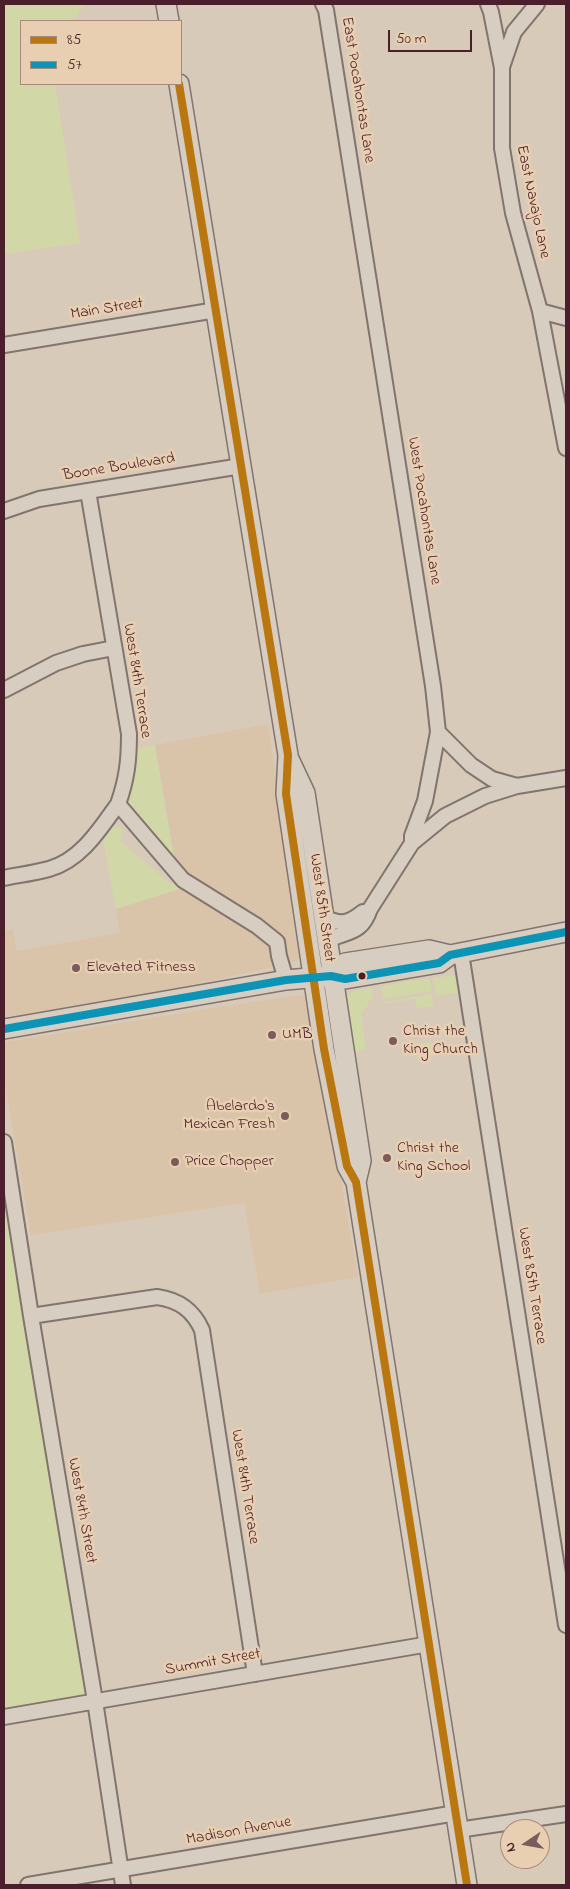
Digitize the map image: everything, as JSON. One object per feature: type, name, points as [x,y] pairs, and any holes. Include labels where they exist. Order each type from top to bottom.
[{"type":"main road","points":[[166,4],[169,20]]},
{"type":"main road","name":"West 85th Street","points":[[179,85],[288,756],[286,794],[361,1161],[356,1182],[467,1885]]},
{"type":"main road","name":"West 85th Street","points":[[288,756],[305,793],[326,940],[322,976]]},
{"type":"main road","points":[[4,1028],[286,980],[322,976],[345,963],[429,950],[456,954],[566,932]]},
{"type":"street","name":"East Pocahontas Lane","points":[[323,4],[326,10],[354,183]]},
{"type":"street","name":"East Navajo Lane","points":[[488,4],[502,68],[502,148],[514,213],[540,311],[566,448]]},
{"type":"street","name":"East Navajo Lane","points":[[502,68],[514,32],[537,4]]},
{"type":"street","name":"West Pocahontas Lane","points":[[354,183],[432,676],[438,732],[425,801],[412,836],[412,843]]},
{"type":"street","name":"Main Street","points":[[4,345],[216,310]]},
{"type":"street","points":[[540,311],[566,318]]},
{"type":"street","name":"Boone Boulevard","points":[[4,510],[39,499],[241,466]]},
{"type":"street","name":"West 84th Terrace","points":[[4,878],[51,868],[71,858],[92,841],[118,804],[129,766],[129,734],[88,491]]},
{"type":"street","points":[[4,690],[56,663],[83,654],[114,648]]},
{"type":"street","points":[[438,732],[478,769],[492,779],[518,786]]},
{"type":"street","points":[[326,940],[360,927],[366,921],[370,909],[412,843],[446,816],[485,796],[518,786],[566,778]]},
{"type":"street","points":[[118,804],[183,880],[257,926],[277,942],[286,980]]},
{"type":"street","points":[[322,916],[333,921],[349,922],[370,909]]},
{"type":"street","name":"West 85th Terrace","points":[[456,954],[566,1625]]},
{"type":"street","name":"West 84th Street","points":[[4,1142],[31,1316],[96,1701],[123,1885]]},
{"type":"street","name":"West 84th Terrace","points":[[31,1316],[158,1297],[182,1304],[197,1318],[202,1330],[255,1674]]},
{"type":"street","name":"Summit Street","points":[[4,1716],[429,1644]]},
{"type":"street","name":"Madison Avenue","points":[[28,1885],[120,1869],[457,1822],[566,1814]]},
{"type":"shaded area","points":[[268,724],[302,953],[297,960],[291,963],[150,994],[4,1019],[4,931],[13,929],[17,951],[120,933],[116,909],[179,889],[155,745]]},
{"type":"shaded area","points":[[299,995],[308,997],[311,1007],[358,1277],[260,1294],[244,1203],[31,1235],[4,1079],[4,1042]]},
{"type":"green space","points":[[4,4],[85,4],[74,20],[20,20],[20,85],[55,85],[80,243],[4,254]]},
{"type":"green space","points":[[155,745],[174,857],[133,815],[128,806],[134,749]]},
{"type":"green space","points":[[111,827],[123,828],[120,841],[172,885],[175,877],[177,878],[179,889],[116,909],[103,840]]},
{"type":"green space","points":[[457,975],[460,992],[436,996],[433,978]]},
{"type":"green space","points":[[429,978],[432,991],[383,999],[381,986]]},
{"type":"green space","points":[[371,988],[373,1000],[368,1001],[368,1005],[361,1014],[366,1049],[355,1053],[347,998],[354,991]]},
{"type":"green space","points":[[432,994],[433,1006],[417,1008],[415,999],[384,1004],[384,1002]]},
{"type":"green space","points":[[432,1042],[434,1056],[417,1059],[415,1044]]},
{"type":"green space","points":[[5,1189],[85,1688],[84,1693],[79,1697],[4,1709]]},
{"type":"transit line","name":"85","points":[[179,85],[288,755],[286,794],[324,1049],[347,1166],[356,1182],[467,1885]]},
{"type":"transit line","name":"57","points":[[4,1029],[286,980],[331,976],[345,979],[439,963],[450,955],[566,932]]},
{"type":"place","name":"Elevated Fitness","points":[[76,968]]},
{"type":"place","name":"UMB","points":[[272,1035]]},
{"type":"place","name":"Christ the King Church","points":[[393,1041]]},
{"type":"place","name":"Abelardo's Mexican Fresh","points":[[285,1116]]},
{"type":"place","name":"Christ the King School","points":[[387,1158]]},
{"type":"place","name":"Price Chopper","points":[[175,1162]]}]
